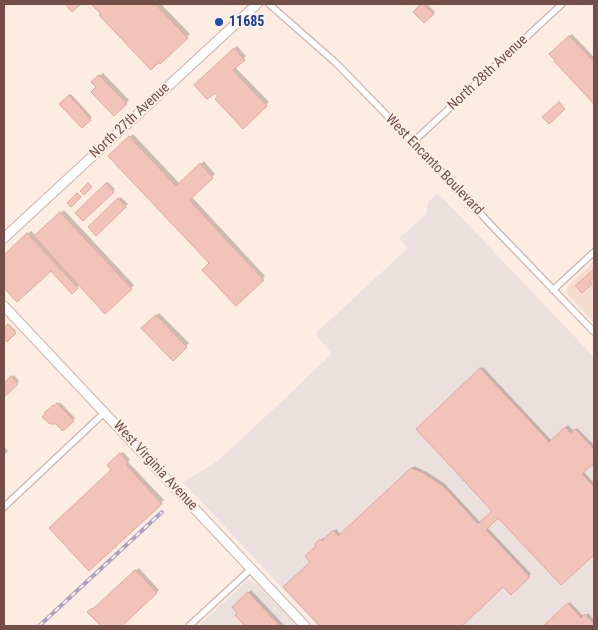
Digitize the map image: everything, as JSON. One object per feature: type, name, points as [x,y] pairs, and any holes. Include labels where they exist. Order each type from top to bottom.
[{"type":"street","name":"North 27th Avenue","points":[[4,238],[257,4]]},
{"type":"street","name":"West Encanto Boulevard","points":[[269,4],[336,63],[594,332]]},
{"type":"street","name":"North 28th Avenue","points":[[413,142],[562,4]]},
{"type":"street","points":[[553,290],[594,252]]},
{"type":"street","name":"West Virginia Avenue","points":[[4,306],[305,626]]},
{"type":"street","points":[[4,507],[104,412]]},
{"type":"street","points":[[189,626],[251,569]]},
{"type":"shaded area","points":[[438,193],[594,357],[594,626],[318,626],[183,482],[218,461],[332,354],[315,334],[408,248],[399,238],[427,214],[428,202]]},
{"type":"shaded area","points":[[594,261],[594,323],[568,295],[566,290]]},
{"type":"shaded area","points":[[248,580],[257,584],[297,626],[198,626]]},
{"type":"building","points":[[65,4],[81,4],[72,12]]},
{"type":"building","points":[[91,4],[155,4],[188,38],[151,70]]},
{"type":"building","points":[[421,4],[434,14],[424,23],[413,12]]},
{"type":"building","points":[[569,36],[594,62],[594,104],[549,54]]},
{"type":"building","points":[[234,48],[245,60],[233,70],[267,106],[243,129],[215,99],[218,96],[215,93],[207,99],[194,85]]},
{"type":"building","points":[[99,75],[127,104],[114,116],[91,92],[96,87],[91,82]]},
{"type":"building","points":[[69,95],[91,120],[82,128],[59,104]]},
{"type":"building","points":[[559,102],[565,109],[549,124],[542,117]]},
{"type":"building","points":[[129,136],[176,186],[200,163],[213,178],[189,200],[264,280],[236,306],[202,270],[209,263],[108,156]]},
{"type":"building","points":[[88,183],[92,187],[84,195],[80,191]]},
{"type":"building","points":[[106,183],[114,192],[83,221],[75,213]]},
{"type":"building","points":[[77,193],[81,197],[71,207],[67,203]]},
{"type":"building","points":[[118,198],[126,207],[96,236],[88,227]]},
{"type":"building","points":[[60,212],[132,289],[105,314],[34,236]]},
{"type":"building","points":[[27,233],[78,288],[72,294],[51,271],[17,302],[4,288],[4,255]]},
{"type":"building","points":[[593,270],[594,277],[590,281],[592,284],[582,293],[575,286]]},
{"type":"building","points":[[156,315],[187,347],[173,361],[141,328]]},
{"type":"building","points":[[8,324],[16,333],[7,342],[4,339],[4,328]]},
{"type":"building","points":[[480,368],[549,442],[565,427],[571,433],[575,429],[594,449],[594,463],[582,474],[594,487],[594,555],[561,585],[498,518],[486,530],[530,577],[511,595],[503,587],[462,626],[320,626],[283,587],[310,562],[305,556],[316,546],[315,544],[320,539],[322,541],[333,530],[338,536],[411,468],[425,474],[443,486],[478,524],[492,511],[416,429]]},
{"type":"building","points":[[11,376],[18,384],[4,397],[4,383]]},
{"type":"building","points":[[57,403],[74,421],[63,431],[56,424],[50,424],[42,417],[46,414],[44,413]]},
{"type":"building","points":[[120,453],[128,463],[126,465],[162,504],[89,571],[49,528],[111,470],[107,465]]},
{"type":"building","points":[[135,570],[157,593],[122,626],[101,626],[87,612],[93,609]]},
{"type":"building","points":[[248,592],[280,626],[245,626],[235,615],[237,613],[232,607]]},
{"type":"building","points":[[568,603],[581,618],[585,614],[592,622],[594,620],[594,626],[543,626]]},
{"type":"railway","points":[[39,626],[162,512]]},
{"type":"place","name":"11685","points":[[219,22]]}]
